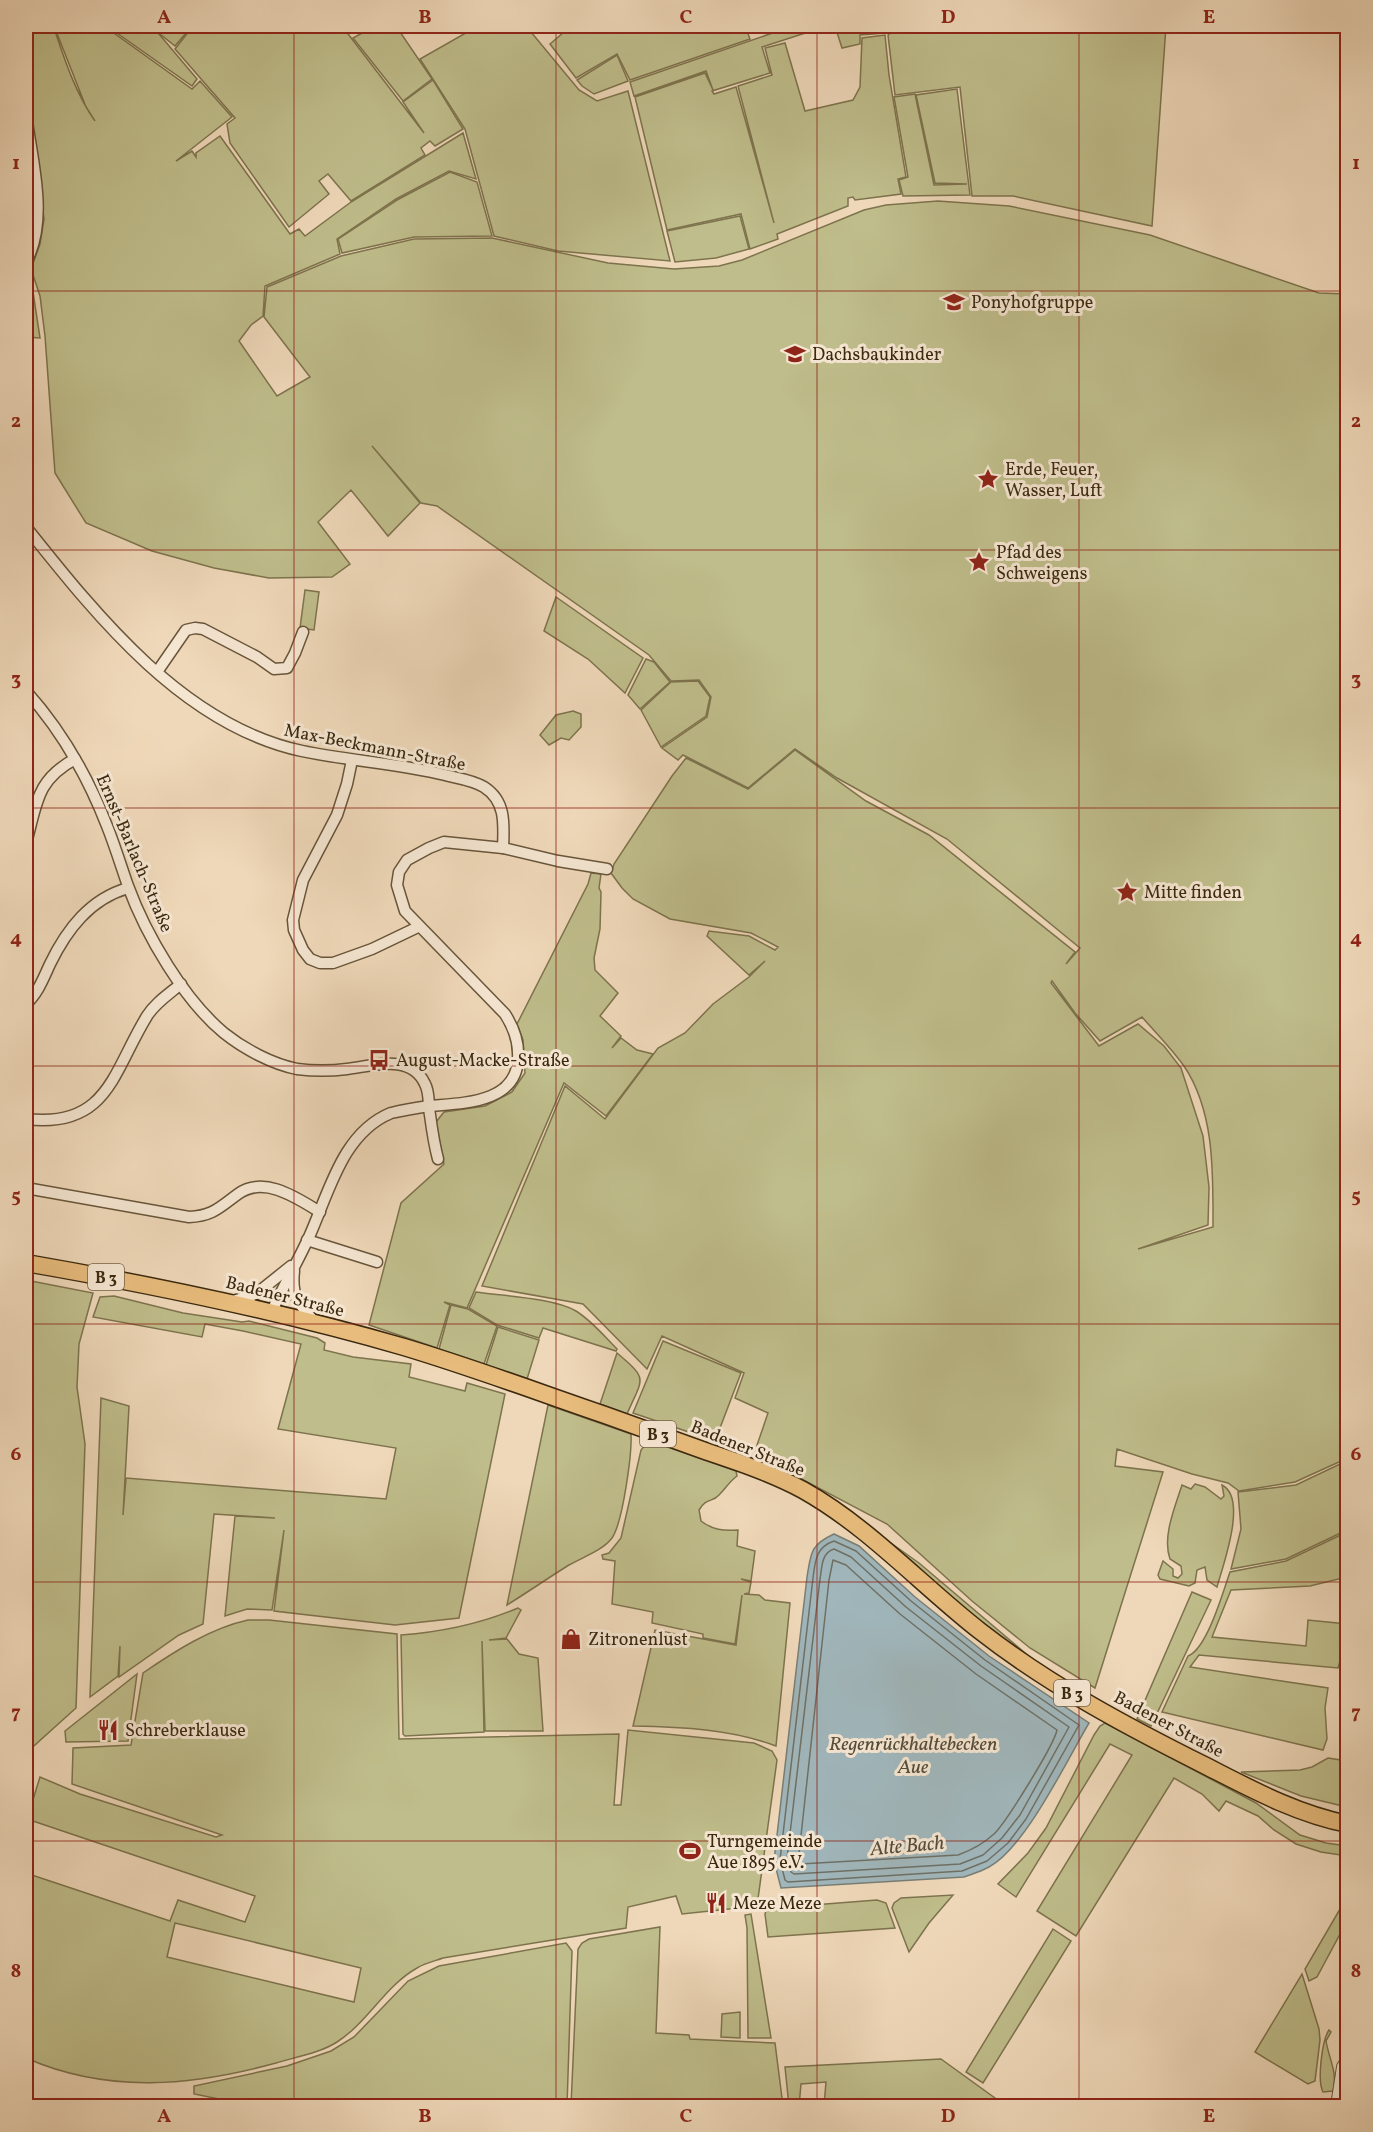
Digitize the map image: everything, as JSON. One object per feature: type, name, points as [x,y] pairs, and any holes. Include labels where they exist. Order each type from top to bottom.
[{"type":"main road","name":"Badener Straße","points":[[26,1263],[231,1302],[405,1347],[751,1466],[782,1479],[825,1504],[864,1532],[984,1635],[1095,1708],[1270,1798],[1307,1813],[1347,1824]]},
{"type":"street","points":[[26,115],[38,210],[36,238],[26,262]]},
{"type":"street","name":"Max-Beckmann-Straße","points":[[26,527],[71,584],[115,632],[157,672],[195,702],[240,730],[272,744],[352,760],[439,773],[483,786],[496,797],[502,810],[503,848]]},
{"type":"street","points":[[157,672],[189,628],[203,629],[274,669],[287,668],[303,632]]},
{"type":"street","name":"Ernst-Barlach-Straße","points":[[26,691],[49,719],[75,759],[107,825],[128,888],[150,936],[181,984],[224,1033],[254,1052],[296,1068],[323,1070],[402,1064],[412,1069],[425,1083],[429,1106]]},
{"type":"street","points":[[26,843],[33,809],[44,784],[56,771],[75,759]]},
{"type":"street","points":[[352,760],[337,815],[303,880],[293,920],[294,930],[310,959],[320,963],[333,963],[372,949],[418,927]]},
{"type":"street","points":[[271,1313],[320,1212],[338,1168],[365,1129],[378,1118],[392,1113],[429,1106],[471,1102],[502,1090],[514,1076],[518,1066],[519,1047],[513,1025],[505,1014],[418,927],[405,911],[397,885],[399,872],[407,860],[444,842],[503,848],[558,861],[607,869]]},
{"type":"street","points":[[26,1004],[40,987],[63,939],[79,919],[100,901],[128,888]]},
{"type":"street","points":[[26,1119],[42,1121],[68,1117],[86,1110],[102,1097],[119,1071],[148,1014],[181,984]]},
{"type":"street","points":[[429,1106],[438,1159]]},
{"type":"street","points":[[26,1188],[189,1217],[213,1213],[241,1191],[258,1186],[280,1191],[320,1212]]},
{"type":"street","points":[[307,1240],[378,1262]]},
{"type":"street","points":[[231,1302],[256,1294],[296,1262]]},
{"type":"street","points":[[296,1262],[294,1293],[298,1303],[318,1324]]},
{"type":"street","points":[[1337,2106],[1343,2067],[1347,2059]]},
{"type":"shaded area","points":[[26,26],[59,26],[55,31],[72,77],[86,106],[56,31],[60,26],[104,26],[192,89],[200,81],[232,117],[176,161],[192,151],[196,157],[196,153],[220,136],[290,234],[299,229],[305,236],[351,202],[463,133],[476,179],[449,171],[396,199],[337,239],[340,254],[265,286],[263,316],[251,325],[239,341],[277,396],[310,377],[264,317],[267,287],[341,256],[414,239],[492,238],[608,263],[674,269],[719,266],[742,260],[864,210],[886,205],[938,201],[1009,206],[1150,235],[1319,293],[1347,294],[1347,1474],[1341,1461],[1295,1482],[1239,1491],[1228,1483],[1192,1474],[1117,1449],[1115,1466],[1163,1472],[1095,1688],[1030,1648],[972,1601],[887,1524],[754,1454],[768,1413],[735,1398],[744,1373],[662,1336],[647,1369],[583,1304],[482,1286],[565,1086],[605,1119],[658,1048],[685,1033],[713,1004],[749,977],[765,961],[749,975],[707,936],[709,931],[749,936],[775,950],[778,947],[751,933],[670,919],[633,899],[611,873],[614,864],[686,758],[748,789],[795,750],[866,801],[929,835],[1075,952],[1066,964],[1080,948],[947,839],[837,778],[795,749],[748,788],[683,755],[678,760],[662,748],[707,717],[711,697],[699,680],[671,681],[649,655],[437,506],[421,503],[372,446],[420,503],[388,536],[351,490],[318,522],[350,564],[332,577],[269,578],[214,568],[152,551],[86,523],[55,473],[45,336],[40,296],[31,269],[40,244],[44,219],[27,87],[28,33]],"holes":[[[1052,981],[1075,1013],[1100,1041],[1142,1017],[1184,1066],[1202,1103],[1207,1123],[1212,1165],[1213,1227],[1138,1249],[1208,1225],[1209,1187],[1203,1136],[1181,1068],[1164,1046],[1138,1024],[1099,1046],[1051,983]]]},
{"type":"shaded area","points":[[107,26],[149,26],[159,34],[197,79],[192,86]]},
{"type":"shaded area","points":[[150,26],[192,26],[175,46]]},
{"type":"shaded area","points":[[193,26],[342,26],[424,133],[403,102],[433,80],[463,129],[435,146],[430,141],[421,148],[425,155],[351,201],[328,174],[319,181],[329,194],[289,227],[230,143],[227,124],[235,118],[175,49]]},
{"type":"shaded area","points":[[375,26],[396,26],[432,79],[403,101],[353,38]]},
{"type":"shaded area","points":[[478,26],[526,26],[579,90],[597,101],[628,91],[670,261],[558,251],[494,236],[465,129],[420,59]]},
{"type":"shaded area","points":[[571,26],[745,26],[750,39],[630,80],[617,54],[576,78],[550,44]]},
{"type":"shaded area","points":[[793,26],[827,26],[762,47],[770,73],[712,91],[714,94],[736,87],[774,223],[738,86],[772,75],[765,48],[785,43],[805,111],[853,100],[860,87],[862,38],[885,35],[889,75],[906,177],[898,179],[901,194],[855,200],[853,197],[848,198],[848,206],[777,234],[778,239],[750,249],[741,214],[667,230],[635,97],[705,73],[713,90],[706,71],[634,96],[630,82]]},
{"type":"shaded area","points":[[835,26],[895,26],[885,33],[860,35],[860,44],[842,48]]},
{"type":"shaded area","points":[[900,26],[1166,26],[1152,226],[1013,196],[972,196],[960,87],[895,95],[888,35]]},
{"type":"shaded area","points":[[617,55],[628,81],[594,94],[577,80]]},
{"type":"shaded area","points":[[957,89],[970,195],[903,196],[899,180],[908,177],[894,97],[915,94],[934,185],[967,184],[935,183],[916,95]]},
{"type":"shaded area","points":[[450,172],[477,182],[492,236],[414,237],[342,253],[338,239],[397,200]]},
{"type":"shaded area","points":[[740,216],[749,249],[716,258],[675,262],[667,231]]},
{"type":"shaded area","points":[[26,278],[33,292],[40,338],[26,337]]},
{"type":"shaded area","points":[[305,590],[319,592],[314,630],[300,628]]},
{"type":"shaded area","points":[[556,597],[643,658],[625,693],[588,659],[544,631]]},
{"type":"shaded area","points":[[646,659],[654,662],[670,682],[640,709],[628,695]]},
{"type":"shaded area","points":[[698,681],[710,697],[706,716],[661,747],[641,710],[671,682]]},
{"type":"shaded area","points":[[573,711],[581,714],[581,727],[569,740],[561,738],[549,745],[540,735],[556,715]]},
{"type":"shaded area","points":[[591,873],[601,874],[600,929],[594,958],[595,970],[618,993],[600,1016],[621,1036],[612,1048],[621,1038],[637,1050],[653,1054],[606,1116],[564,1083],[467,1308],[444,1302],[450,1305],[437,1348],[369,1325],[401,1203],[444,1164],[436,1122],[444,1112],[485,1106],[512,1092],[525,1073],[523,1040],[517,1024],[588,884]]},
{"type":"shaded area","points":[[26,1280],[93,1293],[79,1344],[77,1387],[85,1444],[76,1708],[26,1753]]},
{"type":"shaded area","points":[[476,1292],[542,1300],[576,1311],[617,1349],[616,1351],[543,1328],[539,1338],[497,1325],[469,1308]]},
{"type":"shaded area","points":[[114,1296],[183,1313],[242,1322],[249,1321],[317,1338],[325,1343],[324,1350],[353,1357],[411,1364],[409,1377],[465,1391],[467,1383],[505,1394],[459,1618],[395,1625],[274,1611],[284,1530],[272,1610],[247,1609],[225,1616],[235,1516],[275,1518],[214,1514],[203,1624],[179,1635],[119,1677],[120,1646],[118,1676],[90,1697],[101,1398],[129,1406],[123,1515],[126,1478],[386,1499],[396,1448],[278,1429],[301,1344],[205,1324],[202,1337],[93,1317],[100,1297]]},
{"type":"shaded area","points":[[451,1305],[468,1309],[497,1326],[484,1364],[439,1349]]},
{"type":"shaded area","points":[[498,1327],[539,1340],[527,1379],[486,1365]]},
{"type":"shaded area","points":[[663,1341],[741,1373],[715,1441],[633,1413]]},
{"type":"shaded area","points":[[617,1353],[634,1369],[640,1380],[637,1393],[627,1414],[600,1404]]},
{"type":"shaded area","points":[[548,1405],[631,1434],[628,1471],[620,1518],[608,1543],[507,1605]]},
{"type":"shaded area","points":[[651,1441],[736,1471],[737,1476],[699,1510],[701,1521],[718,1529],[738,1530],[737,1546],[755,1551],[751,1581],[741,1579],[751,1582],[749,1593],[744,1594],[759,1595],[765,1600],[790,1603],[776,1746],[724,1732],[633,1726],[655,1630],[736,1645],[742,1595],[735,1644],[703,1638],[703,1634],[652,1623],[653,1612],[612,1604],[615,1561],[603,1559],[602,1555],[609,1553],[621,1538],[641,1450]]},
{"type":"shaded area","points":[[1340,1464],[1347,1481],[1347,1530],[1286,1559],[1231,1569],[1241,1529],[1238,1492],[1296,1485]]},
{"type":"shaded area","points":[[1195,1484],[1205,1487],[1221,1499],[1224,1496],[1222,1485],[1229,1492],[1233,1503],[1231,1533],[1217,1587],[1207,1580],[1205,1567],[1197,1570],[1195,1583],[1189,1586],[1160,1579],[1158,1575],[1163,1561],[1173,1569],[1173,1576],[1178,1578],[1182,1574],[1181,1566],[1170,1559],[1168,1532],[1182,1485],[1191,1489]]},
{"type":"shaded area","points":[[1347,1532],[1347,1577],[1310,1586],[1231,1590],[1212,1637],[1306,1646],[1308,1620],[1347,1624],[1345,1644],[1338,1668],[1199,1655],[1190,1667],[1328,1688],[1325,1708],[1327,1739],[1323,1750],[1162,1712],[1188,1656],[1202,1643],[1208,1632],[1230,1572],[1286,1561]]},
{"type":"shaded area","points":[[881,1536],[919,1563],[1031,1658],[1096,1701],[991,1632]]},
{"type":"shaded area","points":[[1192,1592],[1211,1600],[1151,1726],[1137,1719]]},
{"type":"shaded area","points":[[518,1608],[521,1610],[506,1638],[489,1640],[507,1639],[519,1654],[538,1658],[543,1731],[485,1731],[482,1641],[484,1732],[405,1736],[403,1734],[401,1635],[461,1626]]},
{"type":"shaded area","points":[[248,1620],[269,1620],[397,1634],[399,1739],[619,1734],[614,1805],[621,1805],[628,1730],[754,1743],[772,1751],[777,1760],[757,1906],[682,1914],[676,1896],[628,1907],[626,1928],[443,1958],[420,1966],[395,1984],[358,2025],[330,2046],[245,2071],[182,2081],[150,2083],[88,2077],[26,2058],[26,1873],[170,1921],[178,1900],[245,1922],[255,1896],[27,1819],[40,1777],[80,1794],[216,1837],[222,1835],[72,1784],[73,1748],[131,1745],[143,1673],[194,1641]],"holes":[[[175,1923],[361,1968],[354,2002],[167,1957]]]},
{"type":"shaded area","points":[[137,1674],[128,1741],[66,1742],[65,1731]]},
{"type":"shaded area","points":[[1105,1723],[1256,1803],[1300,1835],[1326,1843],[1347,1846],[1347,1856],[1321,1852],[1296,1844],[1258,1816],[1226,1801],[1219,1811],[1202,1794],[1174,1778],[1076,1936],[1037,1911],[1132,1755],[1110,1744],[1016,1897],[998,1884],[1028,1853],[1046,1828],[1094,1735]]},
{"type":"shaded area","points":[[1328,1758],[1347,1761],[1347,1807],[1301,1796],[1241,1772],[1300,1770],[1312,1767]]},
{"type":"shaded area","points":[[953,1895],[929,1923],[909,1952],[892,1908],[894,1903],[901,1898]]},
{"type":"shaded area","points":[[1347,1897],[1347,1921],[1317,1977],[1309,1981],[1305,1969]]},
{"type":"shaded area","points":[[877,1900],[886,1903],[895,1928],[768,1937],[765,1914],[766,1911],[774,1908]]},
{"type":"shaded area","points":[[751,1914],[771,2038],[748,2038],[745,1915]]},
{"type":"shaded area","points":[[660,1927],[656,2033],[689,2035],[690,2039],[775,2043],[783,2106],[571,2106],[578,1949],[589,1939]]},
{"type":"shaded area","points":[[1053,1929],[1071,1941],[983,2083],[966,2072]]},
{"type":"shaded area","points":[[566,1943],[572,1951],[567,2106],[254,2106],[194,2094],[194,2086],[287,2066],[331,2051],[354,2037],[408,1981],[439,1966]]},
{"type":"shaded area","points":[[1302,1974],[1319,2029],[1320,2040],[1315,2081],[1308,2084],[1255,2052]]},
{"type":"shaded area","points":[[740,2012],[740,2038],[721,2037],[722,2014]]},
{"type":"shaded area","points":[[1329,2030],[1331,2032],[1326,2041],[1334,2072],[1334,2084],[1333,2091],[1323,2092],[1320,2079],[1321,2061],[1324,2042]]},
{"type":"shaded area","points":[[941,2059],[1006,2106],[824,2106],[826,2082],[801,2084],[799,2106],[789,2106],[785,2067]]},
{"type":"water","name":"Regenrückhaltebecken Aue","points":[[834,1534],[859,1546],[915,1597],[989,1656],[1089,1723],[1031,1823],[1003,1857],[983,1870],[964,1877],[781,1888],[774,1861],[807,1577],[816,1546]]},
{"type":"place","name":"Ponyhofgruppe","points":[[954,302]]},
{"type":"place","name":"Dachsbaukinder","points":[[795,354]]},
{"type":"place","name":"Erde, Feuer, Wasser, Luft","points":[[988,479]]},
{"type":"place","name":"Pfad des Schweigens","points":[[979,562]]},
{"type":"place","name":"Mitte finden","points":[[1127,892]]},
{"type":"place","name":"August-Macke-Straße","points":[[379,1060]]},
{"type":"place","name":"Zitronenlust","points":[[571,1639]]},
{"type":"place","name":"Schreberklause","points":[[108,1730]]},
{"type":"place","name":"Turngemeinde Aue 1895 e.V.","points":[[690,1851]]},
{"type":"place","name":"Meze Meze","points":[[716,1903]]},
{"type":"water label","name":"Alte Bach","points":[[907,1845]]}]
